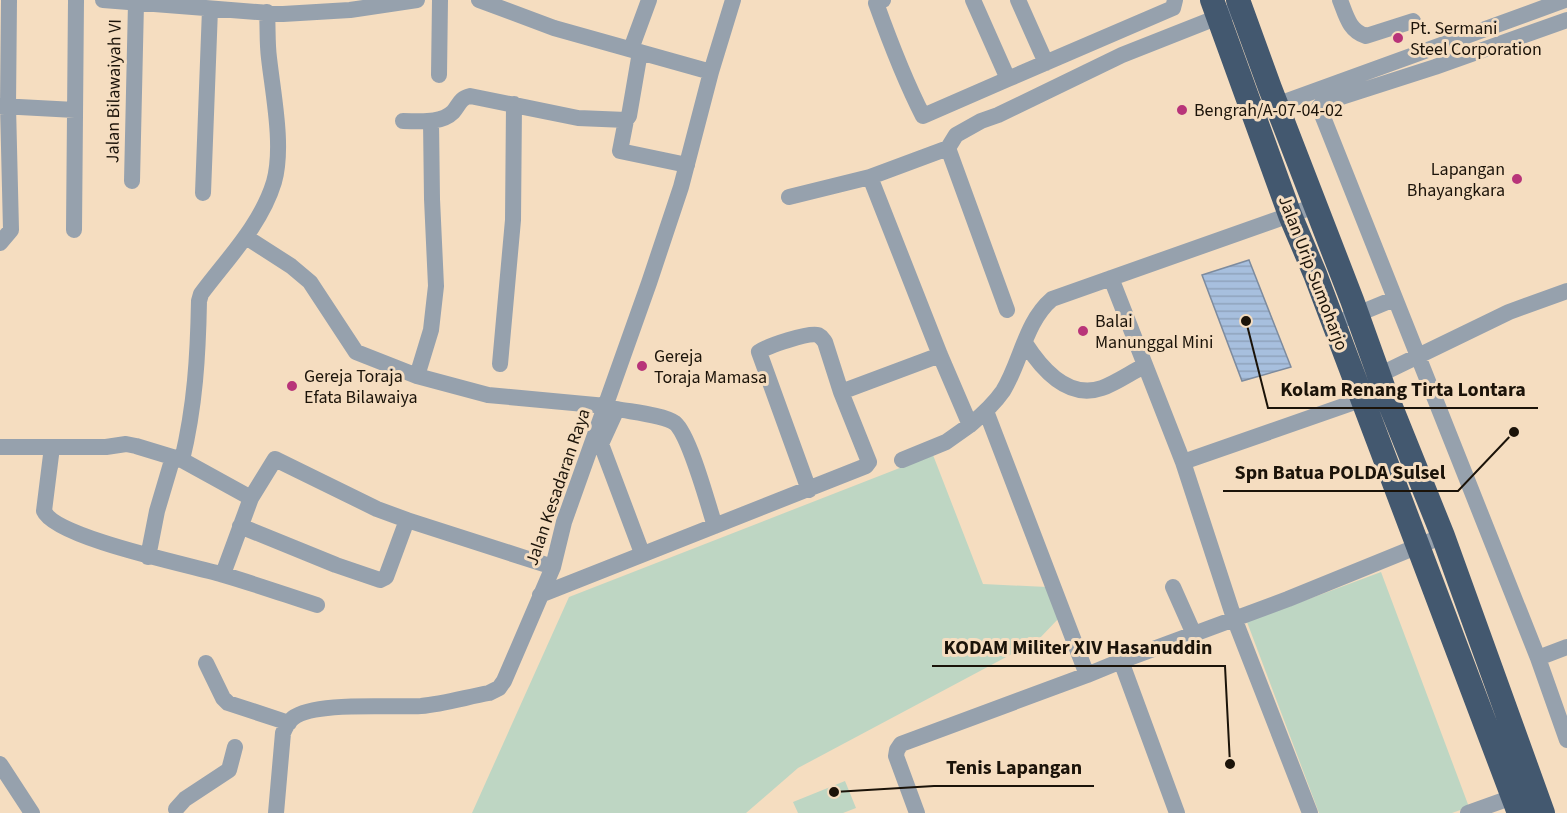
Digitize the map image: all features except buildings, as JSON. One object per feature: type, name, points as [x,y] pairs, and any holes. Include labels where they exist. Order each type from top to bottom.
[{"type":"highway","name":"Jalan Urip Sumoharjo","points":[[1227,6],[1276,105],[1358,315],[1382,384],[1443,536],[1489,663],[1522,800]]},
{"type":"highway","name":"Jalan Urip Sumoharjo","points":[[1227,6],[1290,215],[1465,673],[1522,800],[1543,813]]},
{"type":"highway","points":[[1465,673],[1489,663]]},
{"type":"street","points":[[0,243],[10,233],[5,215],[4,106],[9,0]]},
{"type":"street","points":[[74,230],[76,0]]},
{"type":"street","points":[[103,0],[283,14],[340,10],[417,0]]},
{"type":"street","points":[[439,75],[440,0]]},
{"type":"street","points":[[479,0],[554,28],[711,72]]},
{"type":"street","points":[[649,0],[636,51],[629,116],[626,120],[620,151],[687,165]]},
{"type":"street","name":"Jalan Kesadaran Raya","points":[[289,723],[301,714],[334,707],[422,706],[495,691],[504,681],[553,567],[564,522],[650,283],[687,165],[711,72],[733,0]]},
{"type":"street","points":[[973,0],[1008,79]]},
{"type":"street","points":[[1018,0],[1046,63]]},
{"type":"street","points":[[878,1],[896,60],[923,116],[1173,8],[1175,0]]},
{"type":"street","points":[[1340,0],[1351,27],[1359,34],[1366,36],[1413,21]]},
{"type":"street","points":[[1276,105],[1565,0]]},
{"type":"street","name":"Jalan Bilawaiyah VI","points":[[132,2],[132,181]]},
{"type":"street","points":[[789,197],[870,177],[948,148],[956,135],[981,121],[998,116],[1227,6]]},
{"type":"street","points":[[203,193],[210,9]]},
{"type":"street","points":[[148,557],[157,511],[178,458],[194,398],[198,367],[201,294],[246,237],[267,202],[276,171],[276,112],[269,55],[267,12]]},
{"type":"street","points":[[1567,20],[1435,67],[1323,103],[1318,107],[1538,658],[1567,740]]},
{"type":"street","points":[[403,121],[431,121],[446,117],[460,101],[470,96],[578,118],[626,120]]},
{"type":"street","points":[[500,364],[513,220],[514,104]]},
{"type":"street","points":[[4,106],[75,110]]},
{"type":"street","points":[[417,376],[431,330],[436,286],[431,121]]},
{"type":"street","points":[[948,148],[1007,310]]},
{"type":"street","points":[[870,177],[940,356],[970,425]]},
{"type":"street","points":[[902,460],[946,442],[986,411],[1004,390],[1032,325],[1042,308],[1052,299],[1315,206]]},
{"type":"street","points":[[246,237],[291,266],[310,282],[356,352],[417,376],[488,395],[606,406]]},
{"type":"street","points":[[1111,278],[1183,462],[1234,618],[1310,813]]},
{"type":"street","points":[[1183,462],[1361,400],[1416,357],[1509,312],[1567,291]]},
{"type":"street","points":[[1333,323],[1394,299]]},
{"type":"street","points":[[540,595],[642,553],[809,490],[866,466],[869,462],[821,336],[815,334],[759,352],[809,490]]},
{"type":"street","points":[[1025,343],[1052,376],[1076,389],[1087,391],[1101,388],[1144,366]]},
{"type":"street","points":[[841,392],[940,356]]},
{"type":"street","points":[[642,553],[601,444],[617,408],[663,418],[678,426],[715,526]]},
{"type":"street","points":[[986,411],[1087,675]]},
{"type":"street","points":[[0,447],[106,447],[126,444],[178,458],[251,498]]},
{"type":"street","points":[[52,447],[44,511],[53,521],[148,557],[223,574],[316,605]]},
{"type":"street","points":[[223,574],[251,498],[275,459],[377,509],[553,567]]},
{"type":"street","points":[[240,526],[380,580],[386,577],[407,520]]},
{"type":"street","points":[[917,813],[896,756],[901,744],[1418,548],[1443,536]]},
{"type":"street","points":[[1173,587],[1193,632]]},
{"type":"street","points":[[1538,658],[1567,647]]},
{"type":"street","points":[[1121,661],[1177,813]]},
{"type":"street","points":[[206,663],[223,698],[228,703],[289,723],[283,733],[276,813]]},
{"type":"street","points":[[174,812],[185,799],[229,770],[236,747]]},
{"type":"street","points":[[0,764],[32,813]]},
{"type":"street","points":[[1468,813],[1522,800]]},
{"type":"green space","points":[[933,455],[983,584],[1047,587],[1059,618],[1038,640],[798,768],[746,813],[472,813],[569,597]]},
{"type":"green space","points":[[1381,572],[1469,807],[1452,813],[1319,813],[1247,622]]},
{"type":"green space","points":[[845,781],[856,808],[843,813],[798,813],[793,802]]},
{"type":"water","points":[[1249,260],[1291,367],[1242,381],[1202,275]]},
{"type":"place","name":"Pt. Sermani Steel Corporation","points":[[1398,38]]},
{"type":"place","name":"Bengrah/A-07-04-02","points":[[1182,110]]},
{"type":"place","name":"Lapangan Bhayangkara","points":[[1517,179]]},
{"type":"place","name":"Kolam Renang Tirta Lontara","points":[[1246,321]]},
{"type":"place","name":"Balai Manunggal Mini","points":[[1083,331]]},
{"type":"place","name":"Gereja Toraja Mamasa","points":[[642,366]]},
{"type":"place","name":"Gereja Toraja Efata Bilawaiya","points":[[292,386]]},
{"type":"place","name":"Spn Batua POLDA Sulsel","points":[[1514,432]]},
{"type":"place","name":"KODAM Militer XIV Hasanuddin","points":[[1230,764]]},
{"type":"place","name":"Tenis Lapangan","points":[[834,792]]}]
